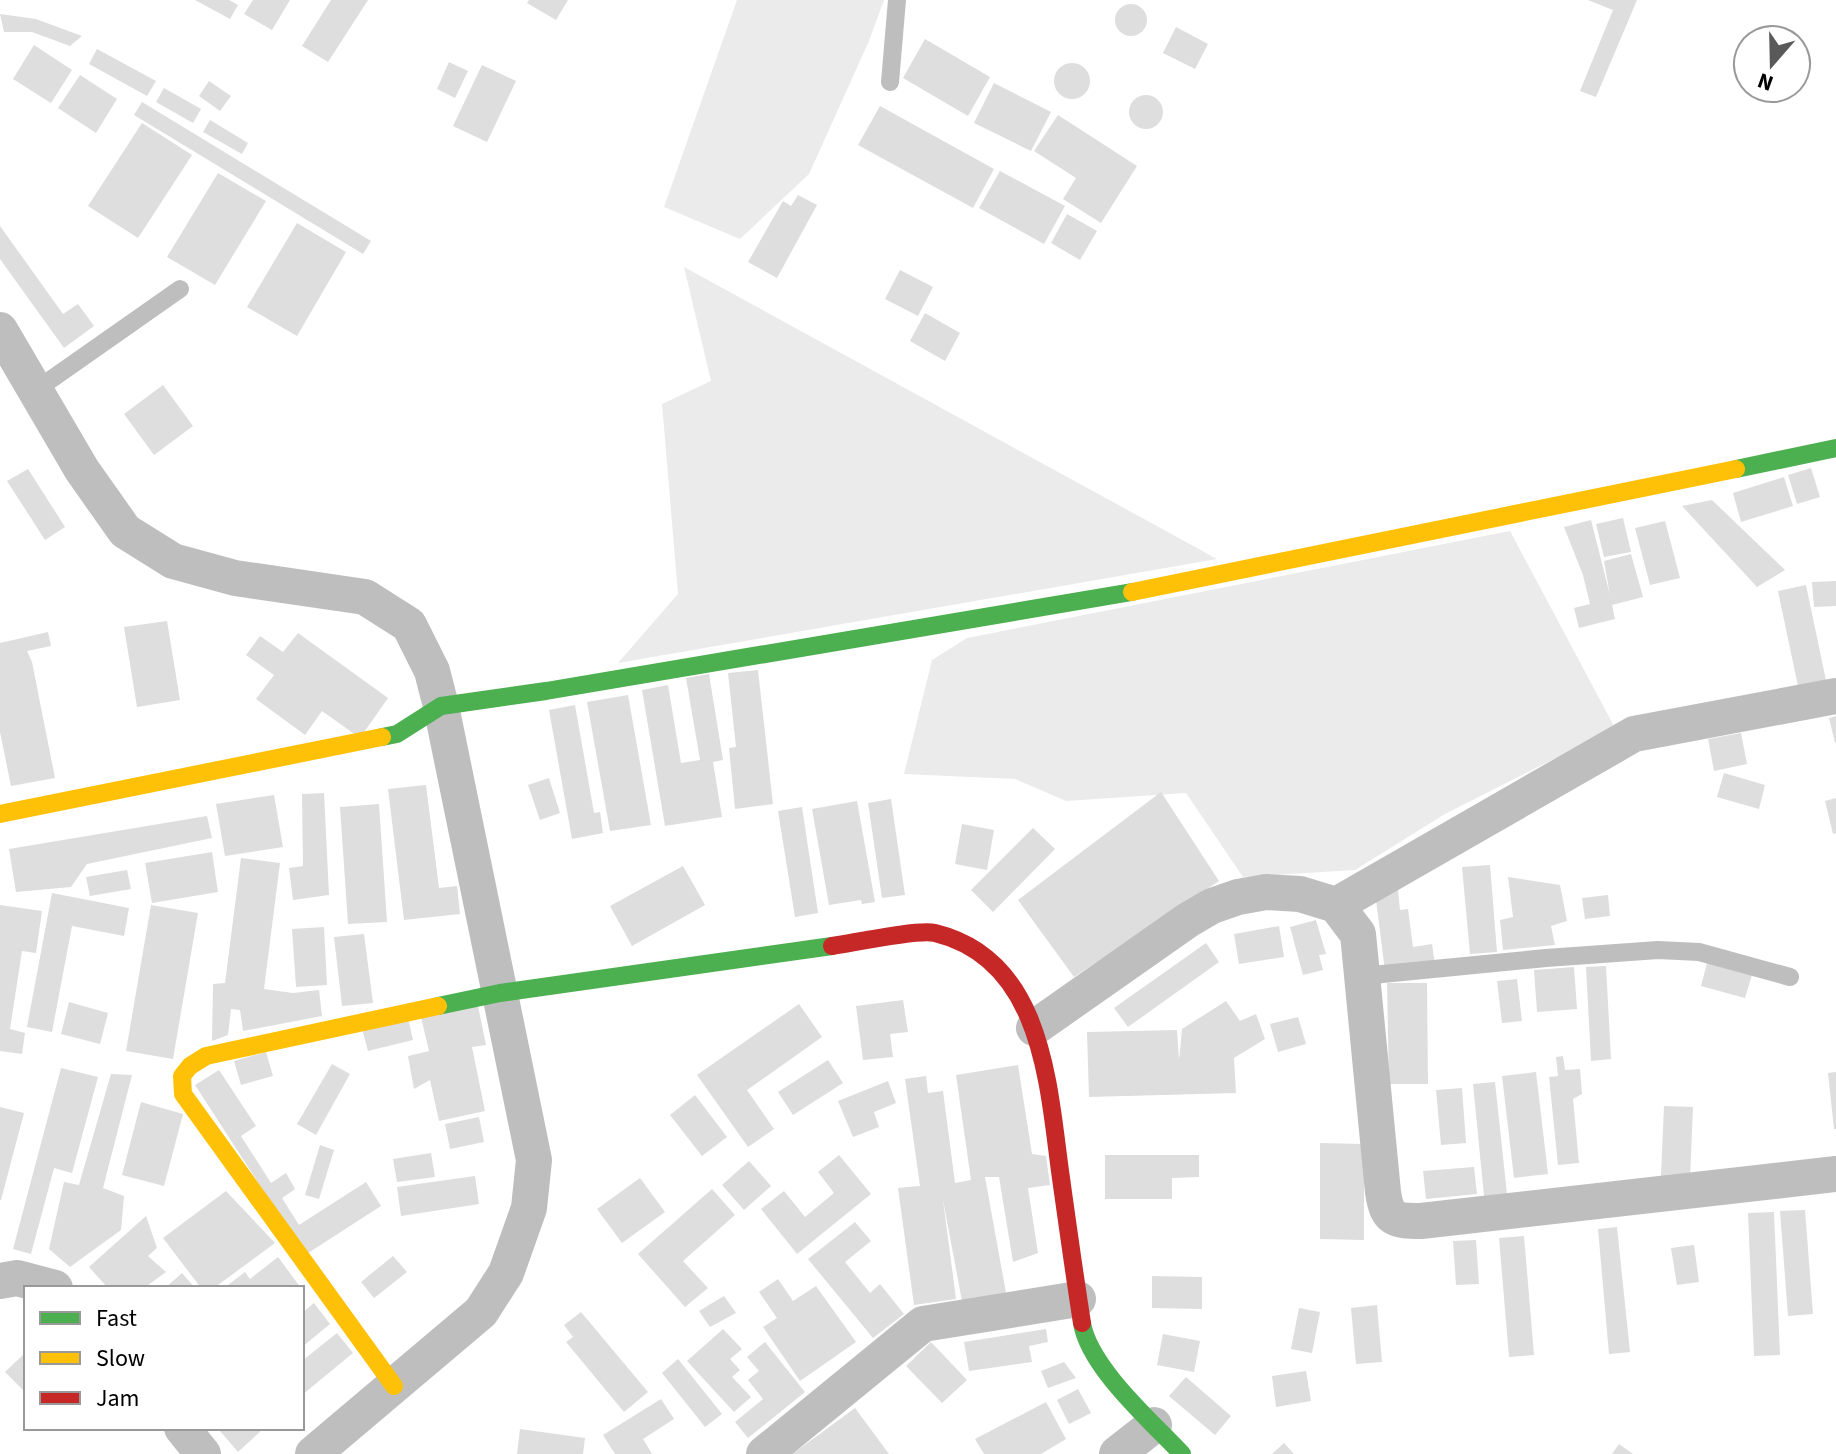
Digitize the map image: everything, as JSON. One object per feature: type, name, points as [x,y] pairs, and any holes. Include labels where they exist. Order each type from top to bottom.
[{"type":"street","points":[[0,330],[82,470],[125,531],[173,561],[235,578],[365,597],[409,625],[432,671],[534,1160],[529,1208],[506,1273],[481,1312],[313,1454]]},
{"type":"street","points":[[0,814],[397,734],[441,706],[1183,583],[1836,448]]},
{"type":"street","points":[[1336,905],[1634,734],[1836,696]]},
{"type":"street","points":[[1034,1028],[1212,906],[1266,892],[1300,894],[1336,905],[1358,934],[1383,1192],[1385,1208],[1392,1218],[1421,1221],[1836,1174]]},
{"type":"street","points":[[394,1386],[183,1094],[182,1076],[190,1066],[206,1056],[500,993],[931,932],[959,940],[983,954],[1018,995],[1034,1028],[1049,1089],[1084,1337],[1103,1369],[1182,1454]]},
{"type":"street","points":[[0,1281],[17,1278],[47,1286]]},
{"type":"street","points":[[764,1454],[923,1324],[1078,1299]]},
{"type":"street","points":[[1117,1454],[1154,1425]]},
{"type":"street","points":[[184,1430],[203,1454]]},
{"type":"lane","points":[[890,82],[897,0]]},
{"type":"lane","points":[[36,390],[180,289]]},
{"type":"lane","points":[[1362,976],[1658,950],[1699,952],[1790,977]]},
{"type":"shaded area","points":[[737,0],[884,0],[869,41],[809,174],[740,239],[664,207]]},
{"type":"shaded area","points":[[684,267],[1217,559],[618,663],[678,594],[662,404],[711,381]]},
{"type":"shaded area","points":[[1510,531],[1615,728],[1445,814],[1355,870],[1243,877],[1186,793],[1066,801],[1015,779],[904,774],[932,660],[967,638]]},
{"type":"building","points":[[195,0],[229,0],[238,5],[230,19]]},
{"type":"building","points":[[253,0],[290,0],[272,30],[244,14]]},
{"type":"building","points":[[331,0],[368,0],[328,62],[302,46]]},
{"type":"building","points":[[529,0],[568,0],[556,20],[527,3]]},
{"type":"building","points":[[1588,0],[1637,0],[1596,97],[1580,91],[1613,10]]},
{"type":"building","points":[[1131,4],[1142,9],[1147,20],[1142,31],[1131,36],[1120,31],[1115,20],[1120,9]]},
{"type":"building","points":[[0,14],[36,19],[82,36],[70,46],[32,32],[4,32]]},
{"type":"building","points":[[1176,27],[1208,44],[1195,69],[1163,53]]},
{"type":"building","points":[[925,39],[990,77],[968,116],[903,78]]},
{"type":"building","points":[[34,45],[72,70],[51,103],[13,79]]},
{"type":"building","points":[[97,49],[156,81],[147,96],[89,64]]},
{"type":"building","points":[[449,62],[468,71],[455,98],[437,89]]},
{"type":"building","points":[[1072,63],[1085,68],[1090,81],[1085,94],[1072,99],[1059,94],[1054,81],[1059,68]]},
{"type":"building","points":[[482,65],[516,81],[487,142],[453,126]]},
{"type":"building","points":[[80,75],[117,99],[96,133],[58,108]]},
{"type":"building","points":[[209,81],[231,96],[220,111],[199,96]]},
{"type":"building","points":[[994,83],[1051,112],[1031,151],[974,123]]},
{"type":"building","points":[[164,88],[201,109],[193,123],[156,102]]},
{"type":"building","points":[[1146,95],[1158,100],[1163,112],[1158,124],[1146,129],[1134,124],[1129,112],[1134,100]]},
{"type":"building","points":[[142,102],[371,241],[363,254],[134,115]]},
{"type":"building","points":[[880,106],[994,169],[973,208],[858,145]]},
{"type":"building","points":[[1058,115],[1137,166],[1101,223],[1063,199],[1076,178],[1034,151]]},
{"type":"building","points":[[210,120],[248,143],[242,154],[203,132]]},
{"type":"building","points":[[142,123],[192,155],[138,238],[88,206]]},
{"type":"building","points":[[1000,171],[1065,206],[1044,244],[979,208]]},
{"type":"building","points":[[218,173],[266,201],[215,285],[167,257]]},
{"type":"building","points":[[798,195],[817,205],[777,278],[748,262],[783,201],[791,206]]},
{"type":"building","points":[[1067,214],[1097,231],[1080,260],[1051,243]]},
{"type":"building","points":[[297,223],[346,252],[297,336],[247,307]]},
{"type":"building","points":[[0,226],[63,314],[78,304],[94,326],[64,348],[0,259]]},
{"type":"building","points":[[900,270],[933,287],[918,316],[885,299]]},
{"type":"building","points":[[925,313],[960,333],[945,361],[910,341]]},
{"type":"building","points":[[163,385],[193,426],[154,455],[124,414]]},
{"type":"building","points":[[1811,468],[1820,497],[1797,504],[1788,475]]},
{"type":"building","points":[[28,469],[65,527],[45,540],[7,481]]},
{"type":"building","points":[[1784,477],[1793,506],[1741,522],[1733,493]]},
{"type":"building","points":[[1712,500],[1785,570],[1757,587],[1682,506]]},
{"type":"building","points":[[1623,518],[1631,552],[1604,557],[1596,524]]},
{"type":"building","points":[[1591,520],[1610,595],[1604,561],[1631,554],[1643,597],[1612,605],[1615,619],[1579,628],[1574,608],[1590,604],[1583,575],[1564,527]]},
{"type":"building","points":[[1665,521],[1680,578],[1650,585],[1635,528]]},
{"type":"building","points":[[1836,581],[1836,606],[1814,607],[1812,582]]},
{"type":"building","points":[[1806,585],[1827,685],[1799,691],[1778,591]]},
{"type":"building","points":[[167,621],[180,700],[137,707],[124,627]]},
{"type":"building","points":[[48,632],[51,646],[27,651],[32,662],[55,778],[11,786],[0,732],[0,643]]},
{"type":"building","points":[[298,633],[388,698],[360,738],[322,711],[305,735],[256,699],[274,675],[246,655],[260,636],[283,652]]},
{"type":"building","points":[[758,670],[773,804],[735,809],[729,748],[736,747],[728,673]]},
{"type":"building","points":[[709,674],[723,760],[713,762],[722,817],[665,826],[642,690],[668,685],[681,763],[700,760],[686,678]]},
{"type":"building","points":[[628,695],[651,825],[610,831],[587,702]]},
{"type":"building","points":[[575,705],[594,813],[600,812],[603,833],[572,839],[549,710]]},
{"type":"building","points":[[1836,716],[1836,742],[1835,743],[1829,718]]},
{"type":"building","points":[[1741,733],[1747,764],[1714,771],[1708,739]]},
{"type":"building","points":[[1724,773],[1765,785],[1759,809],[1717,797]]},
{"type":"building","points":[[549,778],[560,813],[540,820],[528,785]]},
{"type":"building","points":[[426,785],[439,888],[457,886],[460,914],[404,920],[388,789]]},
{"type":"building","points":[[1161,792],[1219,881],[1074,977],[1018,900]]},
{"type":"building","points":[[324,793],[329,895],[293,900],[289,868],[303,866],[302,794]]},
{"type":"building","points":[[274,795],[283,847],[225,856],[216,804]]},
{"type":"building","points":[[1836,798],[1836,833],[1833,834],[1825,801]]},
{"type":"building","points":[[891,799],[905,895],[882,898],[868,803]]},
{"type":"building","points":[[857,801],[875,902],[862,904],[861,900],[829,905],[812,809]]},
{"type":"building","points":[[379,804],[387,922],[348,924],[340,807]]},
{"type":"building","points":[[802,807],[818,913],[795,917],[778,811]]},
{"type":"building","points":[[207,816],[212,838],[87,864],[71,887],[16,892],[9,849]]},
{"type":"building","points":[[962,824],[994,830],[987,870],[955,864]]},
{"type":"building","points":[[1033,828],[1055,849],[993,912],[971,890]]},
{"type":"building","points":[[212,852],[218,892],[152,903],[145,863]]},
{"type":"building","points":[[241,858],[280,863],[264,989],[293,993],[319,990],[322,1016],[243,1031],[240,1010],[231,1009],[228,1035],[212,1041],[213,984],[225,983]]},
{"type":"building","points":[[1490,865],[1497,952],[1470,954],[1462,867]]},
{"type":"building","points":[[683,866],[705,905],[632,946],[610,906]]},
{"type":"building","points":[[127,870],[131,889],[90,896],[86,877]]},
{"type":"building","points":[[1508,877],[1560,885],[1567,921],[1551,926],[1555,945],[1503,950],[1500,920],[1513,917]]},
{"type":"building","points":[[1398,890],[1400,910],[1408,909],[1413,947],[1432,944],[1435,965],[1385,971],[1375,892]]},
{"type":"building","points":[[52,893],[129,908],[124,936],[72,926],[52,1032],[27,1027]]},
{"type":"building","points":[[1608,895],[1610,916],[1585,919],[1582,898]]},
{"type":"building","points":[[0,905],[42,911],[36,953],[22,951],[10,1029],[25,1033],[22,1054],[0,1051]]},
{"type":"building","points":[[151,905],[198,913],[173,1059],[126,1051]]},
{"type":"building","points":[[1316,920],[1326,954],[1319,955],[1323,970],[1303,975],[1290,927]]},
{"type":"building","points":[[1279,926],[1284,957],[1239,964],[1234,934]]},
{"type":"building","points":[[324,927],[327,985],[296,987],[292,929]]},
{"type":"building","points":[[364,934],[373,1003],[342,1006],[334,937]]},
{"type":"building","points":[[1206,943],[1219,962],[1128,1027],[1114,1008]]},
{"type":"building","points":[[1707,963],[1752,975],[1745,998],[1701,986]]},
{"type":"building","points":[[1606,966],[1611,1059],[1591,1061],[1586,967]]},
{"type":"building","points":[[1574,967],[1577,1009],[1537,1012],[1534,970]]},
{"type":"building","points":[[1517,979],[1522,1021],[1502,1023],[1497,981]]},
{"type":"building","points":[[1387,983],[1427,983],[1428,1084],[1389,1084]]},
{"type":"building","points":[[903,1000],[908,1032],[890,1034],[893,1057],[863,1060],[856,1006]]},
{"type":"building","points":[[477,1001],[486,1045],[472,1047],[485,1111],[439,1121],[430,1080],[414,1089],[408,1056],[429,1051],[420,1013]]},
{"type":"building","points":[[1226,1001],[1240,1021],[1256,1014],[1265,1039],[1234,1058],[1236,1093],[1089,1097],[1087,1032],[1177,1030],[1179,1060],[1182,1029]]},
{"type":"building","points":[[69,1002],[108,1013],[100,1044],[61,1034]]},
{"type":"building","points":[[799,1004],[822,1037],[747,1090],[774,1129],[748,1147],[697,1075]]},
{"type":"building","points":[[407,1014],[413,1040],[368,1051],[361,1025]]},
{"type":"building","points":[[1298,1017],[1306,1044],[1278,1052],[1270,1024]]},
{"type":"building","points":[[266,1052],[273,1076],[241,1085],[234,1061]]},
{"type":"building","points":[[1563,1056],[1565,1070],[1580,1069],[1582,1094],[1573,1099],[1579,1163],[1558,1165],[1549,1077],[1558,1076],[1556,1057]]},
{"type":"building","points":[[828,1060],[843,1083],[793,1115],[778,1092]]},
{"type":"building","points":[[332,1064],[350,1074],[316,1135],[297,1124]]},
{"type":"building","points":[[1018,1065],[1032,1154],[1046,1156],[1050,1185],[1028,1188],[1038,1253],[1013,1262],[999,1177],[985,1177],[1006,1293],[962,1301],[943,1200],[956,1299],[914,1305],[898,1188],[920,1186],[905,1079],[926,1076],[928,1093],[943,1091],[955,1183],[971,1180],[956,1075]]},
{"type":"building","points":[[61,1068],[98,1077],[72,1173],[54,1168],[31,1254],[13,1249]]},
{"type":"building","points":[[219,1070],[256,1126],[241,1136],[271,1183],[286,1173],[295,1189],[282,1198],[299,1225],[366,1182],[381,1206],[305,1255],[195,1085]]},
{"type":"building","points":[[1536,1072],[1548,1174],[1514,1178],[1502,1076]]},
{"type":"building","points":[[1836,1072],[1836,1129],[1834,1129],[1828,1073]]},
{"type":"building","points":[[111,1074],[132,1075],[103,1188],[124,1196],[121,1230],[70,1267],[49,1249],[64,1182],[79,1185]]},
{"type":"building","points":[[888,1081],[896,1103],[874,1112],[879,1127],[853,1137],[838,1101]]},
{"type":"building","points":[[1495,1082],[1507,1194],[1484,1196],[1473,1084]]},
{"type":"building","points":[[1462,1088],[1466,1143],[1441,1145],[1436,1090]]},
{"type":"building","points":[[695,1095],[727,1137],[702,1156],[670,1115]]},
{"type":"building","points":[[141,1102],[183,1114],[164,1186],[122,1175]]},
{"type":"building","points":[[1664,1106],[1693,1107],[1690,1178],[1661,1176]]},
{"type":"building","points":[[0,1107],[24,1113],[1,1200],[0,1200]]},
{"type":"building","points":[[479,1117],[484,1142],[450,1149],[445,1124]]},
{"type":"building","points":[[1320,1143],[1364,1144],[1364,1240],[1320,1239]]},
{"type":"building","points":[[320,1145],[334,1150],[319,1199],[305,1195]]},
{"type":"building","points":[[431,1153],[435,1177],[397,1182],[393,1159]]},
{"type":"building","points":[[839,1155],[871,1194],[797,1254],[761,1209],[784,1191],[805,1217],[834,1193],[818,1172]]},
{"type":"building","points":[[1105,1155],[1199,1155],[1199,1177],[1172,1178],[1172,1199],[1105,1199]]},
{"type":"building","points":[[749,1161],[771,1186],[744,1210],[722,1185]]},
{"type":"building","points":[[1474,1167],[1477,1194],[1426,1199],[1423,1171]]},
{"type":"building","points":[[475,1176],[479,1204],[401,1216],[397,1187]]},
{"type":"building","points":[[640,1178],[665,1212],[622,1243],[597,1209]]},
{"type":"building","points":[[712,1189],[735,1215],[683,1261],[708,1288],[685,1307],[638,1254]]},
{"type":"building","points":[[226,1191],[275,1243],[217,1286],[199,1286],[163,1238]]},
{"type":"building","points":[[1805,1210],[1813,1314],[1788,1316],[1780,1211]]},
{"type":"building","points":[[1774,1212],[1780,1355],[1754,1356],[1748,1213]]},
{"type":"building","points":[[146,1216],[157,1248],[148,1256],[166,1272],[147,1286],[106,1286],[89,1267]]},
{"type":"building","points":[[855,1222],[871,1241],[845,1262],[870,1293],[880,1284],[904,1314],[873,1338],[808,1259]]},
{"type":"building","points":[[1617,1227],[1630,1352],[1609,1354],[1598,1229]]},
{"type":"building","points":[[1524,1236],[1534,1355],[1509,1357],[1499,1238]]},
{"type":"building","points":[[1476,1240],[1479,1284],[1456,1285],[1453,1241]]},
{"type":"building","points":[[1694,1245],[1699,1282],[1677,1285],[1671,1248]]},
{"type":"building","points":[[393,1256],[407,1272],[374,1298],[361,1282]]},
{"type":"building","points":[[278,1257],[300,1286],[227,1286],[245,1272],[250,1279]]},
{"type":"building","points":[[182,1273],[193,1286],[167,1286]]},
{"type":"building","points":[[1152,1276],[1202,1277],[1202,1309],[1152,1308]]},
{"type":"building","points":[[778,1279],[793,1301],[816,1286],[856,1342],[800,1381],[763,1327],[777,1318],[759,1292]]},
{"type":"building","points":[[724,1296],[736,1313],[710,1327],[699,1311]]},
{"type":"building","points":[[314,1303],[330,1324],[304,1345],[304,1311]]},
{"type":"building","points":[[1377,1305],[1382,1362],[1356,1364],[1351,1308]]},
{"type":"building","points":[[1299,1308],[1320,1312],[1312,1353],[1291,1349]]},
{"type":"building","points":[[581,1312],[648,1392],[624,1412],[566,1342],[573,1337],[564,1325]]},
{"type":"building","points":[[723,1329],[742,1349],[730,1359],[740,1370],[732,1377],[751,1397],[734,1412],[687,1361]]},
{"type":"building","points":[[1046,1329],[1048,1342],[1029,1346],[1032,1362],[969,1371],[964,1342]]},
{"type":"building","points":[[337,1333],[353,1353],[304,1393],[304,1359]]},
{"type":"building","points":[[1163,1334],[1200,1341],[1194,1372],[1157,1365]]},
{"type":"building","points":[[765,1342],[805,1392],[748,1438],[735,1422],[763,1399],[748,1380],[759,1371],[747,1357]]},
{"type":"building","points":[[931,1342],[967,1380],[942,1403],[906,1366]]},
{"type":"building","points":[[24,1354],[24,1391],[5,1372]]},
{"type":"building","points":[[678,1359],[722,1414],[705,1427],[662,1373]]},
{"type":"building","points":[[1064,1362],[1076,1378],[1048,1388],[1041,1371]]},
{"type":"building","points":[[1306,1371],[1311,1401],[1276,1407],[1272,1376]]},
{"type":"building","points":[[1186,1377],[1231,1416],[1215,1435],[1169,1396]]},
{"type":"building","points":[[1078,1389],[1091,1413],[1069,1424],[1057,1400]]},
{"type":"building","points":[[661,1399],[674,1419],[643,1439],[652,1454],[615,1454],[603,1435]]},
{"type":"building","points":[[1046,1402],[1066,1439],[1041,1454],[984,1454],[975,1439]]},
{"type":"building","points":[[855,1408],[889,1454],[792,1454],[817,1436]]},
{"type":"building","points":[[520,1429],[585,1438],[583,1454],[517,1454]]},
{"type":"building","points":[[221,1430],[262,1430],[238,1452]]},
{"type":"building","points":[[1284,1443],[1294,1454],[1272,1454]]},
{"type":"building","points":[[1619,1444],[1633,1454],[1612,1454]]},
{"type":"traffic: fast","points":[[1736,469],[1836,448]]},
{"type":"traffic: fast","points":[[382,737],[397,734],[441,706],[1132,592]]},
{"type":"traffic: fast","points":[[438,1006],[500,993],[832,946]]},
{"type":"traffic: fast","points":[[1082,1323],[1087,1340],[1109,1375],[1182,1454]]},
{"type":"traffic: slow","points":[[1132,592],[1736,469]]},
{"type":"traffic: slow","points":[[0,814],[382,737]]},
{"type":"traffic: slow","points":[[394,1386],[183,1094],[182,1076],[190,1066],[206,1056],[438,1006]]},
{"type":"traffic: jam","points":[[832,946],[935,933],[971,947],[998,969],[1018,996],[1033,1028],[1043,1063],[1082,1323]]}]
